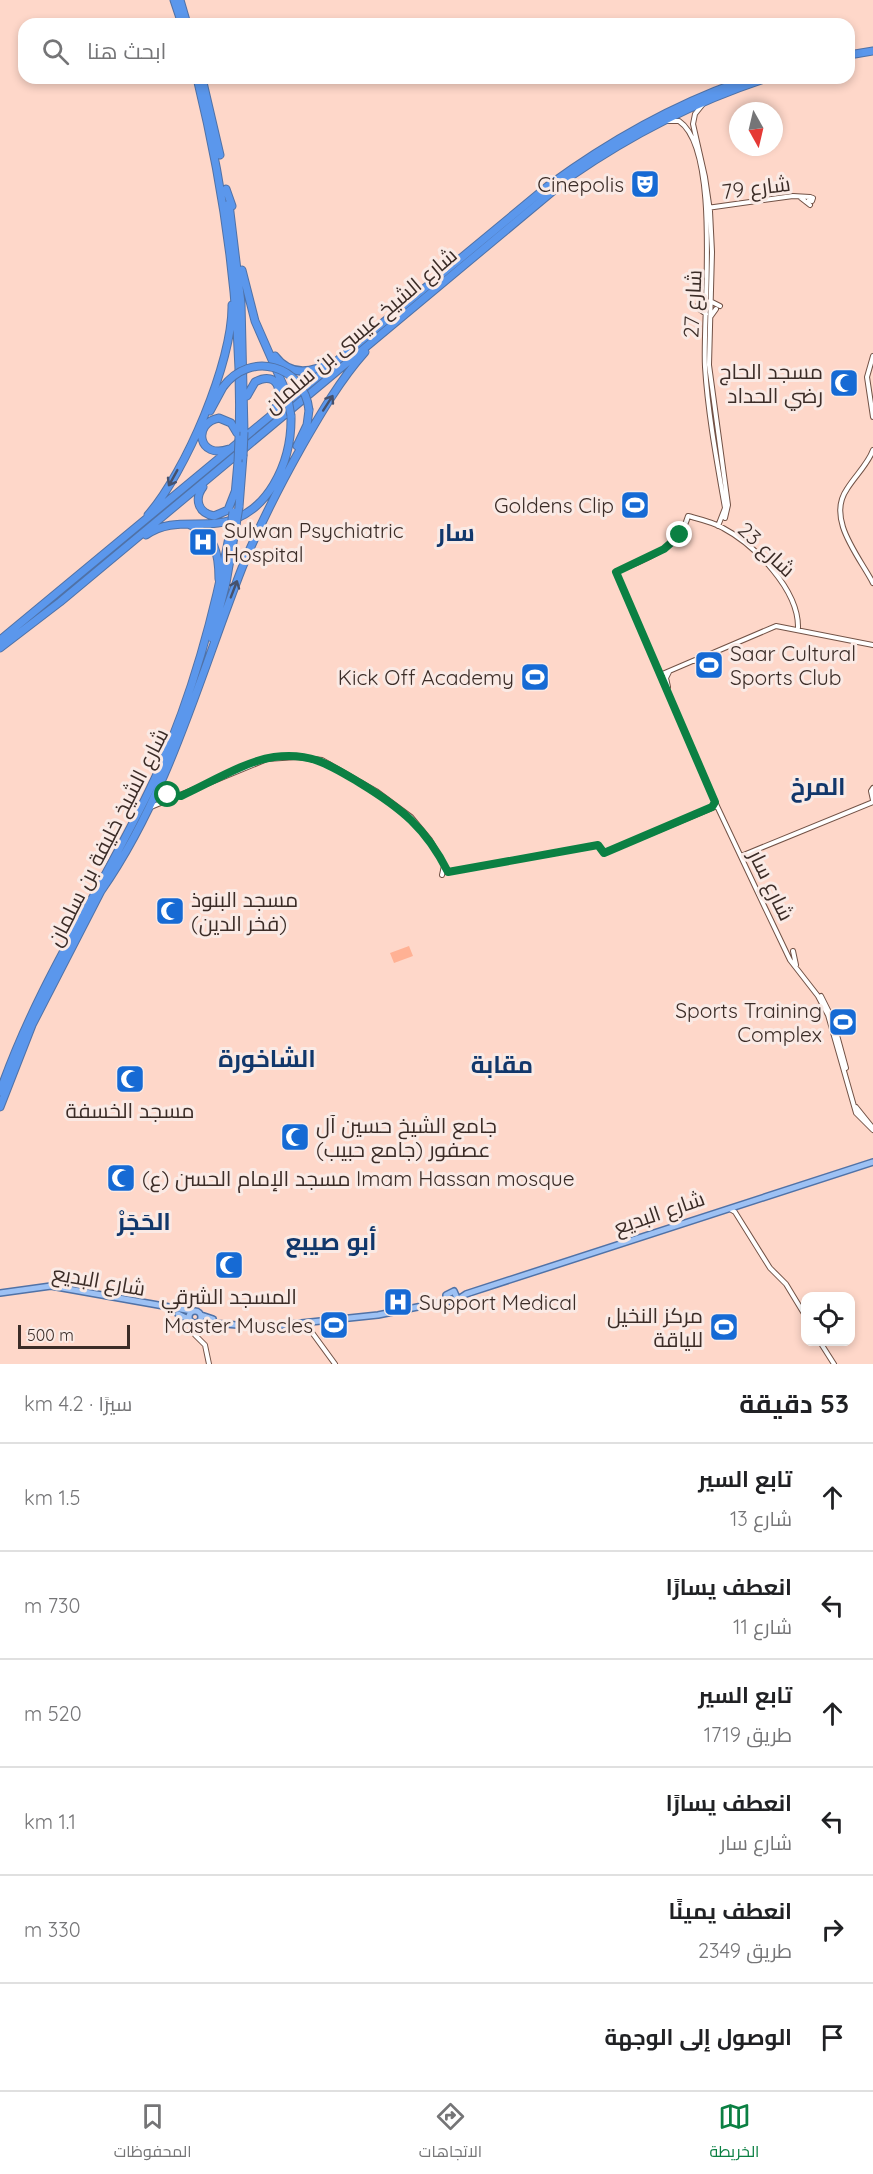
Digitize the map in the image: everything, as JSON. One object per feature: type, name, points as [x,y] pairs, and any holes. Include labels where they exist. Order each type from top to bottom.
[{"type":"highway","points":[[173,0],[179,18]]},
{"type":"highway","points":[[180,0],[185,18]]},
{"type":"highway","points":[[855,56],[873,52]]},
{"type":"highway","name":"شارع الشيخ خليفة بن سلمان","points":[[0,1107],[36,1015],[165,768],[197,687],[217,611],[234,526],[240,459],[238,335],[229,240],[217,166],[198,84]]},
{"type":"highway","name":"شارع الشيخ خليفة بن سلمان","points":[[203,84],[226,189],[240,283],[245,413],[235,492],[236,510]]},
{"type":"highway","name":"شارع الشيخ عيسى بن سلمان","points":[[0,638],[116,546],[548,186],[589,155],[666,111],[738,84]]},
{"type":"highway","name":"شارع الشيخ عيسى بن سلمان","points":[[0,648],[101,568],[544,197],[599,157],[647,128],[716,96],[750,84]]},
{"type":"highway","points":[[101,568],[149,533],[173,524],[227,522],[244,515],[260,502],[284,463],[290,438],[291,416],[287,394],[258,329],[247,294],[229,194],[226,189]]},
{"type":"highway","points":[[182,461],[212,395],[225,359],[232,310],[229,240]]},
{"type":"highway","points":[[278,490],[342,381],[368,349],[400,319]]},
{"type":"highway","points":[[258,329],[279,362],[298,372],[320,368],[360,342]]},
{"type":"highway","points":[[101,891],[141,823],[167,770],[245,560],[305,429],[309,410],[300,384],[285,371],[272,366],[244,368],[223,387],[159,501],[116,546]]},
{"type":"highway","points":[[245,413],[251,385],[264,379],[273,381],[280,389],[280,399],[263,424]]},
{"type":"highway","points":[[234,447],[218,452],[209,450],[201,437],[205,426],[214,419],[224,419],[231,423],[239,439]]},
{"type":"highway","points":[[224,466],[201,488],[199,505],[208,515],[219,516],[228,510],[235,492]]},
{"type":"highway","points":[[173,524],[195,527],[203,531],[215,545],[219,572],[217,611],[207,666]]},
{"type":"highway","name":"شارع الشيخ خليفة بن سلمان","points":[[0,1092],[42,992],[161,766],[193,686],[217,611]]},
{"type":"main road","name":"شارع البديع","points":[[708,1215],[734,1209],[873,1160]]},
{"type":"main road","name":"شارع البديع","points":[[456,1295],[873,1160]]},
{"type":"main road","name":"شارع البديع","points":[[0,1295],[51,1286],[197,1311],[201,1315]]},
{"type":"main road","name":"شارع البديع","points":[[0,1295],[35,1290],[56,1290],[183,1315],[194,1321],[247,1327],[301,1323],[310,1325],[378,1315],[446,1298]]},
{"type":"main road","points":[[192,1311],[194,1321],[201,1315],[237,1323],[267,1323],[389,1310],[446,1298],[454,1302],[456,1295],[449,1291],[446,1298]]},
{"type":"street","name":"شارع 27","points":[[716,96],[697,110],[693,124],[708,199],[706,374],[725,508],[719,524]]},
{"type":"street","name":"شارع 27","points":[[647,128],[674,120],[687,128],[698,159],[710,220],[710,381],[728,509],[719,524]]},
{"type":"street","name":"شارع 79","points":[[708,210],[717,208],[801,198],[810,200],[717,208]]},
{"type":"street","points":[[708,199],[717,208],[710,220]]},
{"type":"street","points":[[706,294],[698,306],[706,314]]},
{"type":"street","points":[[709,319],[718,308],[710,301]]},
{"type":"street","points":[[873,356],[867,377],[873,417]]},
{"type":"street","points":[[873,450],[845,491],[839,510],[842,525],[873,583]]},
{"type":"street","name":"شارع 23","points":[[616,572],[670,545],[684,529],[688,516],[719,524],[749,548],[786,585],[796,607],[798,628]]},
{"type":"street","name":"شارع سار","points":[[616,572],[790,960],[824,1005],[832,1025],[854,1110],[860,1120],[873,1129]]},
{"type":"street","points":[[661,674],[708,656],[770,627],[798,628],[849,642],[873,645]]},
{"type":"street","points":[[668,688],[666,677],[671,671]]},
{"type":"street","name":"شارع سار","points":[[661,674],[715,805],[796,965],[827,1006],[856,1109],[873,1129]]},
{"type":"street","points":[[141,823],[154,805],[181,796],[267,759],[297,757],[322,760],[376,791],[411,817],[430,840],[446,873],[598,845],[604,853],[715,805]]},
{"type":"street","points":[[167,770],[163,790],[168,795],[181,796]]},
{"type":"street","points":[[742,855],[873,801],[870,791],[873,788]]},
{"type":"street","points":[[794,951],[796,965]]},
{"type":"street","points":[[734,1209],[769,1266],[786,1285],[801,1309]]},
{"type":"street","points":[[194,1321],[193,1331],[205,1346],[209,1364]]},
{"type":"street","points":[[310,1325],[335,1364]]},
{"type":"street","points":[[823,1346],[834,1364]]},
{"type":"shaded area","points":[[409,946],[413,956],[394,963],[390,953]]},
{"type":"shaded area","name":"Sports Training Complex","points":[[840,1016],[846,1016],[850,1023],[846,1030],[840,1030],[836,1026],[836,1020]]},
{"type":"place","name":"Cinepolis","points":[[645,184]]},
{"type":"place","name":"مسجد الحاج رضي الحداد","points":[[844,383]]},
{"type":"place","name":"Goldens Clip","points":[[635,505]]},
{"type":"place","name":"Sulwan Psychiatric Hospital","points":[[203,542]]},
{"type":"place","name":"Saar Cultural Sports Club","points":[[709,665]]},
{"type":"place","name":"Kick Off Academy","points":[[535,677]]},
{"type":"place","name":"مسجد البنوذ (فخر الدين)","points":[[170,911]]},
{"type":"place","name":"Sports Training Complex","points":[[843,1022]]},
{"type":"place","name":"مسجد الخسفة","points":[[130,1079]]},
{"type":"place","name":"جامع الشيخ حسين آل عصفور (جامع حبيب)","points":[[295,1137]]},
{"type":"place","name":"مسجد الإمام الحسن (ع) Imam Hassan mosque","points":[[121,1178]]},
{"type":"place","name":"المسجد الشرقي","points":[[229,1265]]},
{"type":"place","name":"Support Medical","points":[[398,1302]]},
{"type":"place","name":"Master Muscles","points":[[334,1325]]},
{"type":"place","name":"مركز النخيل للياقة","points":[[724,1327]]},
{"type":"district","name":"سار","points":[[456,532]]},
{"type":"district","name":"المرخ","points":[[818,786]]},
{"type":"district","name":"الشاخورة","points":[[267,1058]]},
{"type":"district","name":"مقابة","points":[[502,1064]]},
{"type":"district","name":"الحَجَرْ","points":[[144,1221]]},
{"type":"district","name":"أبو صيبع","points":[[331,1241]]},
{"type":"route","points":[[168,795],[181,796],[274,757],[305,757],[322,760],[376,791],[411,817],[431,842],[448,872],[598,845],[604,853],[712,807],[715,802],[616,572],[667,548],[680,535]]}]
